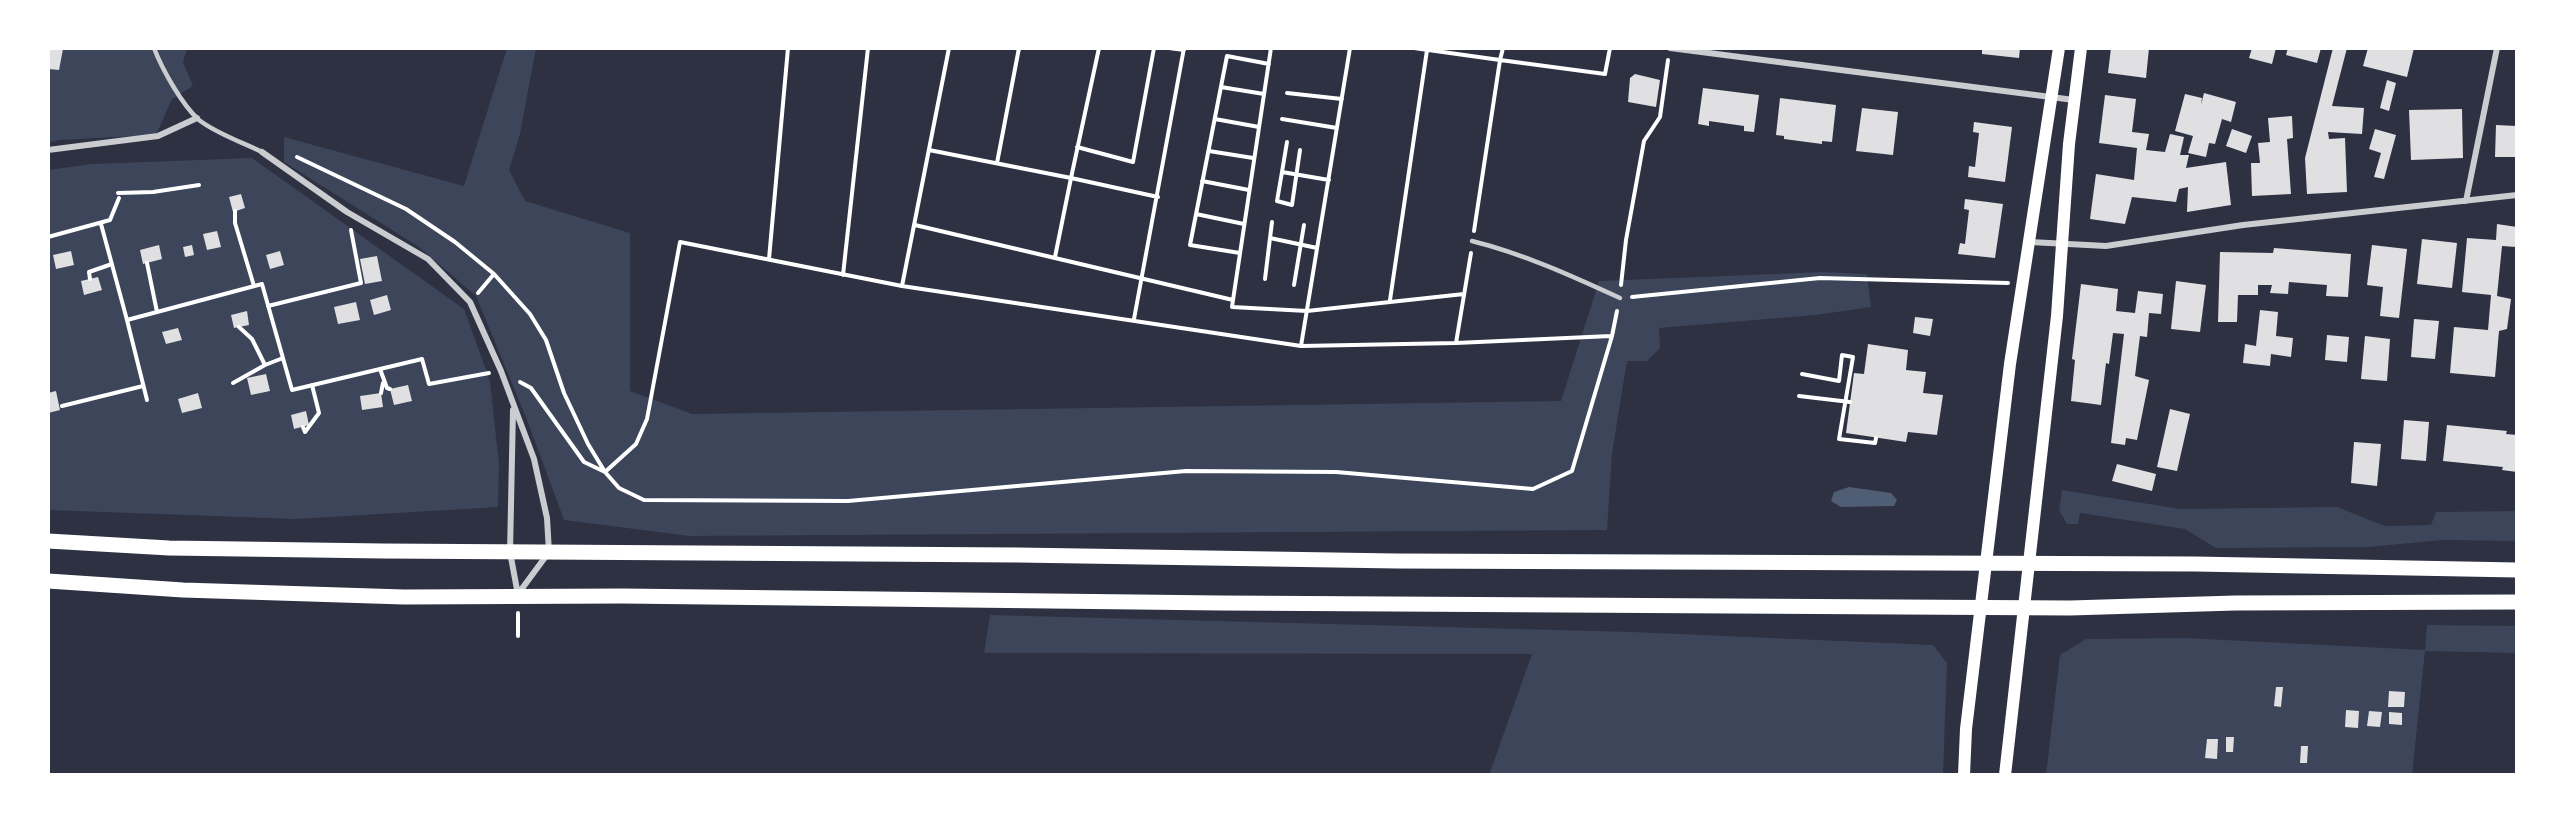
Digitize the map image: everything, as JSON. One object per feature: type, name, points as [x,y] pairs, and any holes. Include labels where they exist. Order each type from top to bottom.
[{"type":"main road","points":[[1965,775],[1966,729],[1980,607],[2022,283],[2059,48]]},
{"type":"main road","points":[[2005,775],[2031,563],[2057,316],[2061,244],[2081,48]]},
{"type":"main road","points":[[48,541],[169,548],[1006,555],[1397,561],[2031,563],[2517,570]]},
{"type":"main road","points":[[48,581],[183,590],[404,597],[518,595],[1221,603],[1980,607],[2517,602]]},
{"type":"street","points":[[1670,48],[2075,100]]},
{"type":"street","points":[[2466,201],[2497,48]]},
{"type":"street","points":[[48,150],[158,136],[197,118]]},
{"type":"street","points":[[262,152],[347,212],[428,259],[470,302],[501,371],[534,459],[547,518],[549,552],[518,595]]},
{"type":"street","points":[[2030,242],[2106,246],[2242,225],[2517,195]]},
{"type":"street","points":[[513,406],[510,552],[518,595]]},
{"type":"lane","points":[[154,48],[158,60],[197,118],[211,128],[262,152]]},
{"type":"lane","points":[[1472,241],[1496,247],[1570,275],[1620,298]]},
{"type":"path","points":[[769,259],[788,48]]},
{"type":"path","points":[[843,275],[868,48]]},
{"type":"path","points":[[902,286],[949,48]]},
{"type":"path","points":[[997,163],[1019,48]]},
{"type":"path","points":[[1055,258],[1099,48]]},
{"type":"path","points":[[1077,147],[1133,162],[1154,48]]},
{"type":"path","points":[[1134,320],[1184,49],[1169,48]]},
{"type":"path","points":[[1271,48],[1232,307],[1307,311],[1390,300],[1464,294]]},
{"type":"path","points":[[1301,346],[1350,48]]},
{"type":"path","points":[[1414,48],[1605,74],[1610,48]]},
{"type":"path","points":[[1456,343],[1503,48]]},
{"type":"path","points":[[262,152],[280,149],[406,209],[455,242],[494,274],[530,314],[546,340],[564,393],[588,444],[605,472],[619,488],[644,501],[848,501],[1186,471],[1336,472],[1533,489],[1572,471],[1612,336],[1644,141],[1660,117],[1670,48]]},
{"type":"path","points":[[1390,300],[1427,50]]},
{"type":"path","points":[[1240,253],[1190,245],[1227,56],[1269,64]]},
{"type":"path","points":[[1221,87],[1264,94]]},
{"type":"path","points":[[1287,93],[1342,99]]},
{"type":"path","points":[[1215,118],[1259,127]]},
{"type":"path","points":[[1282,119],[1337,128]]},
{"type":"path","points":[[1287,142],[1277,201],[1292,205],[1300,150]]},
{"type":"path","points":[[929,150],[1158,197]]},
{"type":"path","points":[[1209,151],[1253,158]]},
{"type":"path","points":[[1282,172],[1329,180]]},
{"type":"path","points":[[1202,181],[1249,190]]},
{"type":"path","points":[[48,237],[110,220],[119,195],[199,185]]},
{"type":"path","points":[[236,211],[235,223],[254,286]]},
{"type":"path","points":[[268,306],[361,283],[347,212]]},
{"type":"path","points":[[1196,214],[1244,224]]},
{"type":"path","points":[[1265,279],[1272,222]]},
{"type":"path","points":[[101,224],[147,400]]},
{"type":"path","points":[[915,225],[1233,300]]},
{"type":"path","points":[[1294,285],[1304,225]]},
{"type":"path","points":[[1270,238],[1317,248]]},
{"type":"path","points":[[605,472],[636,444],[647,419],[680,242],[902,286],[1301,346],[1456,343],[1612,336]]},
{"type":"path","points":[[147,263],[157,312]]},
{"type":"path","points":[[90,279],[89,272],[112,264]]},
{"type":"path","points":[[470,302],[494,274]]},
{"type":"path","points":[[1620,298],[1820,278],[2022,283]]},
{"type":"path","points":[[127,320],[262,284],[292,390],[422,358],[429,384],[501,371],[531,388],[584,462],[605,472]]},
{"type":"path","points":[[239,327],[252,339],[265,365]]},
{"type":"path","points":[[1802,374],[1839,381],[1842,355],[1853,357],[1839,439],[1875,443],[1876,438]]},
{"type":"path","points":[[233,383],[283,358]]},
{"type":"path","points":[[380,369],[383,382],[390,389]]},
{"type":"path","points":[[381,393],[383,382]]},
{"type":"path","points":[[303,427],[305,432],[319,413],[312,385]]},
{"type":"path","points":[[62,406],[143,386]]},
{"type":"path","points":[[1799,396],[1847,402]]},
{"type":"shaded area","points":[[48,48],[187,48],[183,62],[193,86],[172,99],[156,135],[59,140],[48,143]]},
{"type":"shaded area","points":[[507,48],[536,48],[520,134],[509,170],[525,201],[630,233],[630,391],[692,414],[1561,401],[1599,281],[1823,272],[1867,274],[1871,307],[1816,315],[1659,328],[1660,348],[1647,361],[1627,361],[1612,453],[1607,530],[689,536],[564,520],[527,420],[476,296],[419,247],[284,162],[284,137],[464,186]]},
{"type":"shaded area","points":[[252,158],[464,309],[490,381],[499,464],[498,507],[296,519],[48,510],[48,170],[92,164]]},
{"type":"shaded area","points":[[1849,487],[1891,493],[1897,500],[1894,506],[1841,507],[1831,501],[1834,492]]},
{"type":"shaded area","points":[[2062,490],[2180,509],[2337,507],[2385,526],[2431,525],[2436,512],[2517,511],[2517,541],[2442,540],[2369,547],[2216,548],[2185,529],[2080,513],[2078,524],[2067,524],[2059,510]]},
{"type":"shaded area","points":[[990,615],[1633,632],[1933,645],[1947,663],[1943,775],[1489,775],[1532,654],[984,653]]},
{"type":"shaded area","points":[[2427,625],[2517,626],[2517,653],[2425,651],[2412,775],[2046,775],[2060,655],[2086,639],[2185,638],[2425,650]]},
{"type":"building","points":[[49,48],[63,49],[59,70],[48,69]]},
{"type":"building","points":[[1982,48],[2020,48],[2019,58],[1982,54]]},
{"type":"building","points":[[2111,48],[2149,48],[2146,78],[2108,73]]},
{"type":"building","points":[[2252,48],[2276,48],[2272,64],[2249,58]]},
{"type":"building","points":[[2288,48],[2321,48],[2317,63],[2286,55]]},
{"type":"building","points":[[2333,48],[2347,48],[2332,106],[2364,108],[2362,134],[2328,132],[2329,139],[2345,138],[2347,192],[2307,194],[2305,158]]},
{"type":"building","points":[[2368,48],[2414,48],[2407,77],[2363,66]]},
{"type":"building","points":[[1635,74],[1660,80],[1656,107],[1628,102],[1630,78]]},
{"type":"building","points":[[2387,80],[2396,83],[2389,111],[2380,108]]},
{"type":"building","points":[[1703,88],[1759,95],[1754,132],[1744,131],[1744,126],[1709,121],[1709,126],[1698,124]]},
{"type":"building","points":[[2204,93],[2236,102],[2231,122],[2222,119],[2215,144],[2209,143],[2206,157],[2188,153],[2193,136],[2175,131],[2185,94],[2202,98],[2201,105]]},
{"type":"building","points":[[2105,95],[2136,99],[2132,132],[2149,134],[2146,150],[2165,152],[2170,134],[2184,137],[2180,155],[2189,155],[2186,168],[2226,162],[2231,205],[2187,212],[2188,187],[2179,189],[2176,202],[2132,197],[2125,224],[2090,219],[2096,174],[2134,180],[2137,148],[2099,143]]},
{"type":"building","points":[[1780,98],[1836,105],[1832,142],[1822,141],[1822,144],[1784,139],[1784,136],[1776,135]]},
{"type":"building","points":[[1862,108],[1898,112],[1893,155],[1856,151]]},
{"type":"building","points":[[2462,109],[2463,158],[2411,160],[2409,110]]},
{"type":"building","points":[[2292,116],[2293,138],[2287,139],[2291,194],[2252,196],[2251,163],[2260,163],[2258,143],[2270,142],[2268,118]]},
{"type":"building","points":[[1974,122],[2012,127],[2005,182],[1968,177],[1969,166],[1975,167],[1979,133],[1973,132]]},
{"type":"building","points":[[2496,125],[2517,126],[2517,157],[2495,157]]},
{"type":"building","points":[[2232,129],[2252,136],[2246,153],[2226,146]]},
{"type":"building","points":[[2375,129],[2396,135],[2384,179],[2374,177],[2381,153],[2369,149]]},
{"type":"building","points":[[241,194],[245,208],[233,212],[229,197]]},
{"type":"building","points":[[1965,199],[2003,204],[1995,258],[1958,254],[1960,243],[1965,244],[1969,210],[1964,209]]},
{"type":"building","points":[[2497,224],[2517,227],[2516,247],[2502,246],[2497,296],[2511,299],[2507,329],[2499,331],[2495,377],[2450,373],[2454,327],[2488,330],[2491,295],[2462,292],[2467,238],[2496,240]]},
{"type":"building","points":[[217,231],[221,247],[207,250],[203,234]]},
{"type":"building","points":[[2422,239],[2457,243],[2452,288],[2417,284]]},
{"type":"building","points":[[159,245],[162,259],[143,264],[140,250]]},
{"type":"building","points":[[192,245],[194,255],[185,257],[183,247]]},
{"type":"building","points":[[2372,245],[2407,249],[2399,318],[2380,316],[2383,287],[2367,285]]},
{"type":"building","points":[[2274,248],[2351,254],[2348,297],[2326,296],[2327,285],[2289,282],[2288,294],[2270,293],[2272,285],[2258,285],[2258,295],[2238,295],[2237,322],[2218,322],[2220,252],[2273,253]]},
{"type":"building","points":[[71,251],[74,265],[56,269],[53,255]]},
{"type":"building","points":[[280,251],[284,265],[270,269],[266,255]]},
{"type":"building","points":[[377,256],[382,281],[365,284],[360,259]]},
{"type":"building","points":[[98,277],[102,290],[84,295],[81,281]]},
{"type":"building","points":[[2176,281],[2206,285],[2200,332],[2171,329]]},
{"type":"building","points":[[2081,284],[2118,289],[2116,311],[2135,313],[2138,291],[2163,294],[2161,314],[2149,313],[2147,337],[2140,336],[2135,376],[2149,380],[2137,440],[2126,438],[2125,445],[2111,443],[2124,334],[2113,333],[2109,364],[2106,363],[2101,405],[2071,401],[2075,360],[2072,359]]},
{"type":"building","points":[[387,295],[391,310],[374,315],[370,300]]},
{"type":"building","points":[[356,302],[360,320],[338,324],[334,307]]},
{"type":"building","points":[[2260,310],[2278,312],[2276,336],[2293,338],[2291,357],[2271,354],[2270,366],[2243,363],[2245,344],[2256,346]]},
{"type":"building","points":[[247,311],[249,325],[234,328],[231,315]]},
{"type":"building","points":[[1915,317],[1933,319],[1930,336],[1913,333]]},
{"type":"building","points":[[2414,319],[2439,321],[2435,359],[2411,357]]},
{"type":"building","points":[[178,328],[182,340],[166,344],[162,332]]},
{"type":"building","points":[[2327,335],[2349,337],[2347,362],[2325,360]]},
{"type":"building","points":[[2365,336],[2390,339],[2387,381],[2361,379]]},
{"type":"building","points":[[1868,344],[1908,350],[1906,370],[1926,372],[1923,393],[1943,395],[1937,435],[1908,432],[1906,442],[1846,433],[1854,373],[1864,374]]},
{"type":"building","points":[[266,374],[270,391],[251,395],[247,378]]},
{"type":"building","points":[[408,385],[412,401],[394,405],[390,389]]},
{"type":"building","points":[[56,391],[60,410],[48,413],[48,393]]},
{"type":"building","points":[[198,393],[202,408],[182,413],[178,399]]},
{"type":"building","points":[[381,393],[383,407],[362,410],[360,396]]},
{"type":"building","points":[[2170,409],[2190,414],[2177,471],[2157,467]]},
{"type":"building","points":[[306,411],[309,425],[294,429],[291,415]]},
{"type":"building","points":[[2404,420],[2429,422],[2426,461],[2401,459]]},
{"type":"building","points":[[2447,425],[2507,431],[2506,434],[2517,435],[2517,472],[2502,470],[2503,467],[2443,461]]},
{"type":"building","points":[[2354,442],[2381,444],[2377,486],[2351,483]]},
{"type":"building","points":[[2117,464],[2156,474],[2152,491],[2112,481]]},
{"type":"building","points":[[2276,687],[2283,687],[2281,707],[2274,706]]},
{"type":"building","points":[[2389,691],[2405,692],[2404,707],[2388,707]]},
{"type":"building","points":[[2346,710],[2359,711],[2358,728],[2345,727]]},
{"type":"building","points":[[2369,711],[2382,712],[2380,727],[2367,726]]},
{"type":"building","points":[[2389,712],[2402,713],[2402,725],[2389,724]]},
{"type":"building","points":[[2226,737],[2234,737],[2233,752],[2226,752]]},
{"type":"building","points":[[2207,739],[2218,739],[2217,759],[2205,758]]},
{"type":"building","points":[[2301,746],[2308,746],[2307,763],[2300,763]]}]
